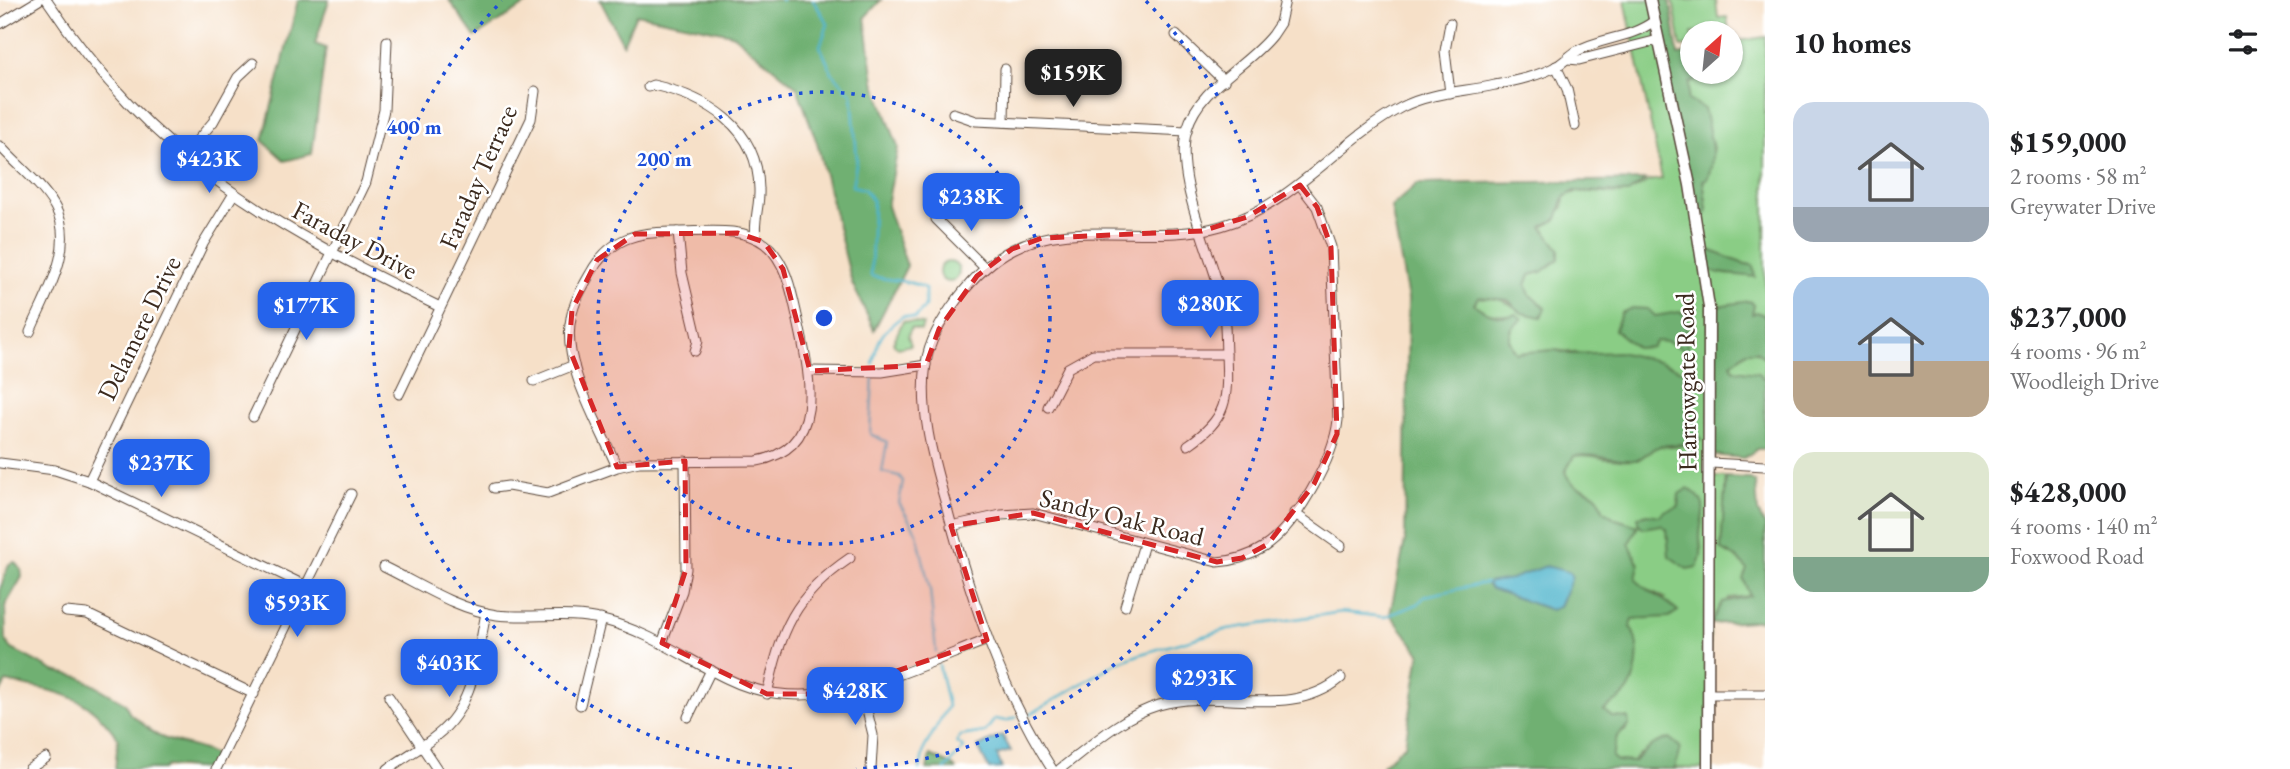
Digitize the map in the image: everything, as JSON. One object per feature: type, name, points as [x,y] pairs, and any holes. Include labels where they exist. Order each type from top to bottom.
[{"type":"main road","name":"Harrowgate Road","points":[[1650,0],[1690,185],[1706,278],[1711,355],[1708,769]]},
{"type":"street","points":[[0,24],[38,0]]},
{"type":"street","name":"Faraday Drive","points":[[47,0],[80,48],[122,98],[184,156],[233,195],[332,255],[440,307]]},
{"type":"street","points":[[1188,445],[1211,429],[1221,415],[1226,394],[1226,354],[1222,298],[1186,172],[1187,131],[1197,107],[1272,35],[1280,23],[1284,0]]},
{"type":"street","points":[[1052,769],[987,640],[951,526],[927,426],[926,365],[939,329],[966,289],[985,268],[1012,249],[1042,238],[1202,231],[1247,217],[1300,185],[1385,117],[1412,102],[1500,84],[1556,66],[1576,52],[1595,44],[1635,34],[1654,22]]},
{"type":"street","points":[[1450,23],[1445,51],[1450,93]]},
{"type":"street","points":[[1176,35],[1224,81]]},
{"type":"street","points":[[1568,59],[1579,60],[1658,40]]},
{"type":"street","points":[[253,417],[358,202],[372,164],[384,110],[387,41]]},
{"type":"street","points":[[184,156],[213,122],[238,77],[253,63]]},
{"type":"street","points":[[1556,66],[1567,89],[1575,126]]},
{"type":"street","points":[[1004,121],[1005,69]]},
{"type":"street","points":[[648,87],[653,85],[692,96],[716,109],[738,129],[750,149],[758,173],[756,238]]},
{"type":"street","name":"Faraday Terrace","points":[[399,394],[531,119],[535,90]]},
{"type":"street","points":[[953,113],[967,120],[1187,131]]},
{"type":"street","points":[[1,150],[56,208],[63,235],[60,260],[30,332]]},
{"type":"street","name":"Sandy Oak Road","points":[[951,526],[1000,515],[1033,513],[1205,561],[1227,561],[1253,553],[1268,544],[1294,513],[1331,454],[1338,420],[1331,247],[1317,207],[1300,185]]},
{"type":"street","name":"Delamere Drive","points":[[89,481],[203,244],[233,195]]},
{"type":"street","points":[[936,219],[985,268]]},
{"type":"street","points":[[677,232],[682,273],[698,341],[695,351]]},
{"type":"street","points":[[494,488],[508,486],[548,493],[617,467],[639,462],[757,461],[772,458],[788,449],[799,436],[807,417],[809,371],[783,269],[770,248],[756,238],[738,233],[635,234],[617,242],[597,260],[577,298],[570,320],[569,344],[574,365],[617,467]]},
{"type":"street","points":[[1048,407],[1068,368],[1093,354],[1226,354]]},
{"type":"street","points":[[534,381],[574,365]]},
{"type":"street","points":[[809,371],[882,372],[926,365]]},
{"type":"street","points":[[662,643],[682,592],[686,569],[685,461]]},
{"type":"street","points":[[0,463],[55,470],[89,481],[306,586]]},
{"type":"street","points":[[1711,463],[1765,466]]},
{"type":"street","points":[[216,769],[351,494]]},
{"type":"street","points":[[1294,513],[1341,546]]},
{"type":"street","points":[[1125,606],[1144,544]]},
{"type":"street","points":[[767,694],[781,636],[797,606],[816,583],[850,558]]},
{"type":"street","points":[[384,567],[460,605],[486,613],[601,619],[662,643],[711,670],[767,694],[813,696],[861,685],[987,640]]},
{"type":"street","points":[[66,612],[87,614],[254,694]]},
{"type":"street","points":[[388,769],[443,730],[460,709],[471,682],[486,613]]},
{"type":"street","points":[[580,705],[601,619]]},
{"type":"street","points":[[688,717],[711,670]]},
{"type":"street","points":[[1060,769],[1136,715],[1159,705],[1195,699],[1301,699],[1326,690],[1341,678]]},
{"type":"street","points":[[861,685],[873,735],[871,769]]},
{"type":"street","points":[[1709,694],[1765,694]]},
{"type":"street","points":[[389,697],[437,769]]},
{"type":"street","points":[[29,769],[46,758]]},
{"type":"highlighted area","points":[[1300,185],[1317,207],[1331,247],[1337,434],[1314,484],[1268,544],[1242,558],[1217,562],[1033,513],[951,526],[987,640],[830,694],[767,694],[662,643],[686,569],[685,461],[617,467],[569,348],[572,310],[597,260],[635,234],[738,233],[764,242],[783,269],[810,371],[926,365],[939,329],[977,276],[1012,249],[1042,238],[1202,231],[1247,217]]},
{"type":"green space","points":[[298,0],[329,0],[315,44],[326,48],[312,154],[285,161],[263,141]]},
{"type":"green space","points":[[449,0],[569,0],[530,2],[475,37]]},
{"type":"green space","points":[[600,0],[881,0],[865,17],[874,81],[898,147],[887,206],[907,266],[874,330],[852,283],[817,143],[797,87],[732,34],[636,14],[623,44]]},
{"type":"green space","points":[[1625,0],[1661,0],[1654,21],[1707,210],[1703,179],[1713,148],[1708,131],[1688,100],[1689,84],[1743,84],[1743,40],[1765,37],[1765,316],[1757,312],[1752,314],[1754,305],[1709,307],[1711,477],[1726,477],[1721,549],[1738,559],[1747,569],[1746,586],[1750,596],[1729,598],[1710,624],[1708,769],[1673,768],[1680,747],[1640,754],[1633,762],[1617,761],[1611,757],[1617,736],[1626,730],[1628,719],[1613,717],[1603,710],[1624,692],[1633,674],[1635,664],[1630,626],[1632,619],[1641,617],[1665,598],[1639,585],[1635,579],[1639,565],[1629,543],[1638,526],[1616,519],[1603,510],[1596,495],[1574,484],[1565,472],[1574,456],[1585,454],[1606,459],[1638,460],[1656,447],[1692,445],[1585,354],[1555,350],[1516,353],[1509,340],[1512,328],[1521,318],[1485,312],[1474,304],[1478,297],[1502,300],[1522,313],[1544,308],[1530,295],[1526,285],[1530,275],[1541,272],[1559,258],[1559,249],[1542,227],[1563,207],[1564,197],[1579,192],[1625,193],[1649,181],[1662,179]]},
{"type":"green space","points":[[1661,0],[1670,0],[1680,55],[1680,84],[1689,84],[1688,100],[1704,109],[1712,144],[1710,170],[1707,179],[1703,180],[1707,210],[1699,234],[1654,20]]},
{"type":"green space","points":[[1673,0],[1716,0],[1718,18],[1727,17],[1728,21],[1680,21],[1680,41]]},
{"type":"green space","points":[[1646,180],[1628,193],[1575,191],[1564,197],[1557,219],[1542,227],[1559,249],[1559,259],[1541,272],[1530,275],[1526,285],[1530,295],[1545,308],[1541,317],[1522,313],[1508,300],[1479,297],[1474,304],[1494,315],[1516,314],[1522,319],[1512,328],[1509,340],[1516,353],[1555,350],[1570,354],[1618,352],[1658,361],[1686,372],[1692,421],[1701,440],[1658,447],[1634,460],[1574,456],[1565,472],[1574,484],[1596,495],[1603,510],[1616,519],[1638,526],[1629,543],[1639,565],[1636,579],[1643,587],[1678,611],[1669,617],[1632,619],[1630,626],[1637,649],[1635,674],[1627,692],[1604,710],[1613,717],[1628,718],[1629,725],[1617,736],[1612,757],[1617,761],[1633,762],[1654,744],[1669,738],[1680,747],[1675,769],[1385,769],[1382,765],[1405,745],[1420,653],[1390,614],[1405,541],[1408,299],[1391,207],[1417,184]]},
{"type":"green space","points":[[1702,249],[1753,265],[1755,277],[1705,269]]},
{"type":"green space","points":[[949,262],[956,265],[959,272],[956,279],[949,282],[942,279],[939,272],[942,265]]},
{"type":"green space","points":[[1750,301],[1754,305],[1752,314],[1757,312],[1765,316],[1765,358],[1756,351],[1748,351],[1731,364],[1734,370],[1758,373],[1765,380],[1765,449],[1757,449],[1744,458],[1711,455],[1709,307]]},
{"type":"green space","points":[[1632,308],[1648,309],[1655,316],[1679,312],[1687,315],[1687,351],[1668,342],[1656,341],[1652,347],[1637,348],[1615,330],[1621,313]]},
{"type":"green space","points":[[903,321],[923,324],[921,330],[911,328],[908,336],[911,345],[898,348],[893,343]]},
{"type":"green space","points":[[1748,351],[1756,351],[1765,358],[1765,380],[1734,370],[1731,364]]},
{"type":"green space","points":[[1726,477],[1749,478],[1756,483],[1758,512],[1765,526],[1765,620],[1710,624],[1722,602],[1750,596],[1743,579],[1747,569],[1738,559],[1721,549]]},
{"type":"green space","points":[[1688,488],[1701,499],[1703,511],[1700,560],[1697,567],[1687,569],[1669,556],[1667,529],[1661,525],[1643,528],[1638,523],[1638,517],[1647,514],[1660,516],[1664,511],[1678,507],[1679,494]]},
{"type":"green space","points":[[15,562],[21,569],[22,577],[5,606],[6,641],[12,649],[54,671],[80,677],[125,703],[130,714],[157,735],[215,755],[209,769],[167,766],[163,769],[115,769],[118,739],[106,723],[82,703],[55,692],[6,682],[0,693],[0,589],[9,564]]},
{"type":"green space","points":[[930,755],[954,766],[956,769],[927,769]]},
{"type":"water","points":[[1546,566],[1569,572],[1572,577],[1559,607],[1551,610],[1491,589],[1486,583],[1511,579]]},
{"type":"water","points":[[1002,735],[1011,751],[997,755],[1002,768],[989,769],[978,747]]},
{"type":"waterway","points":[[813,0],[828,24],[820,46],[832,73],[852,94],[857,159],[852,186],[864,189],[873,201],[871,276],[925,288],[925,307],[915,318],[903,316],[890,326],[879,342],[873,364]]},
{"type":"waterway","points":[[873,377],[870,434],[887,442],[882,472],[899,476],[903,481],[899,503],[917,533],[930,590],[936,652]]},
{"type":"waterway","points":[[1029,715],[1116,663],[1144,653],[1228,629],[1342,612],[1384,617],[1418,604],[1425,596],[1486,583]]},
{"type":"waterway","points":[[920,769],[924,749],[948,706],[939,665]]},
{"type":"waterway","points":[[945,769],[964,748],[957,743],[960,736],[985,732],[995,719],[1006,721],[1017,717]]}]
